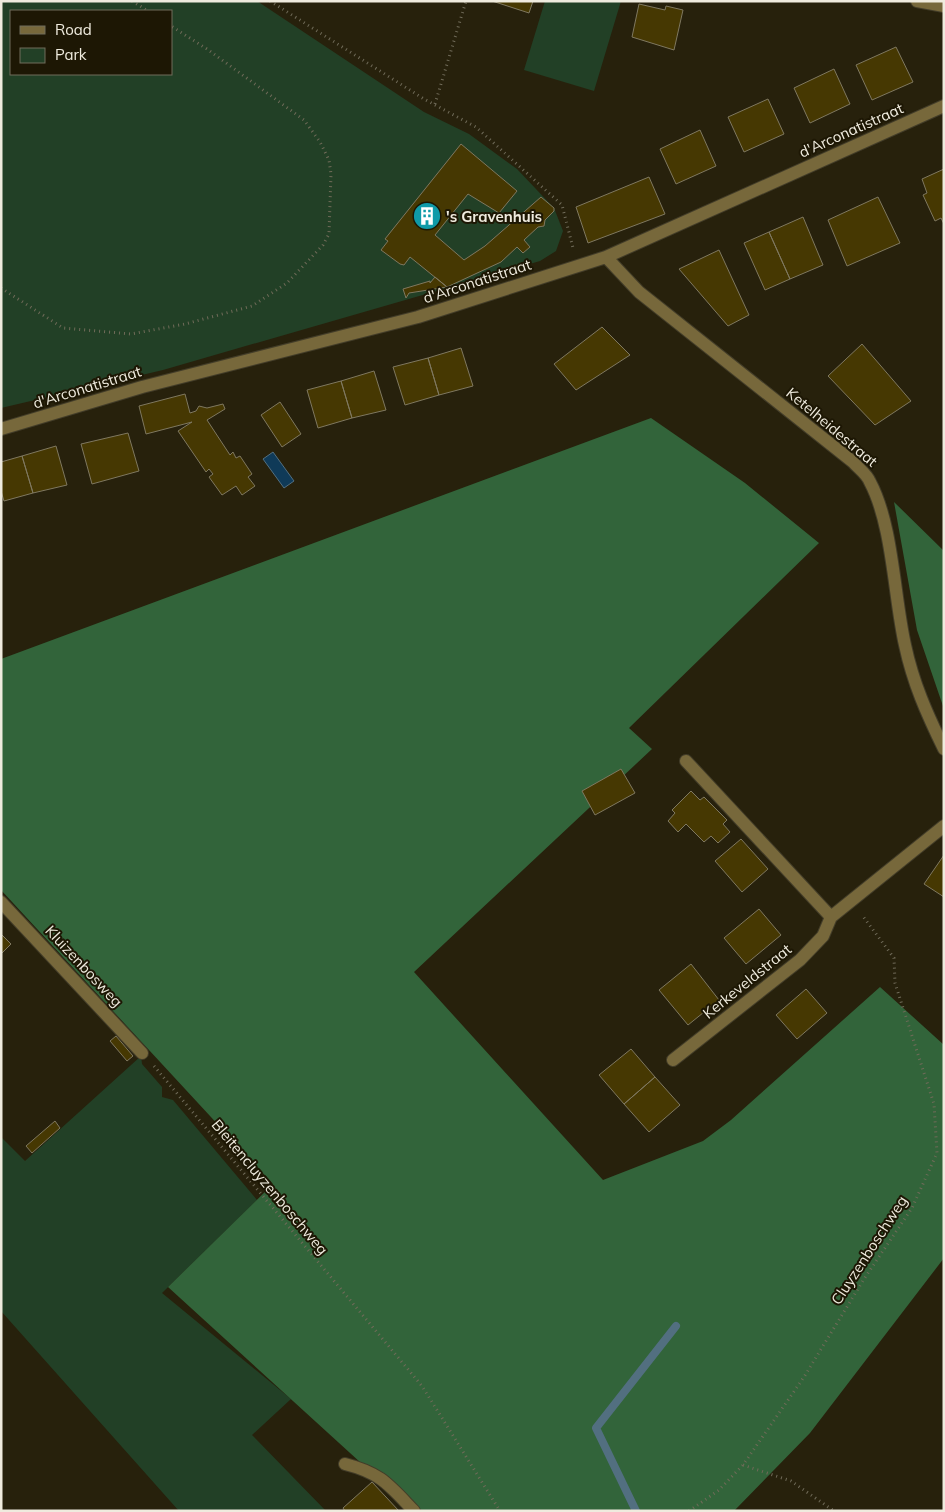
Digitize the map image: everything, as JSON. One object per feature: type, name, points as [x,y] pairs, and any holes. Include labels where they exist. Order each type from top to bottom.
[{"type":"street","points":[[917,1],[944,6]]},
{"type":"street","name":"d'Arconatistraat","points":[[1,429],[142,387],[418,317],[606,257],[944,106]]},
{"type":"street","name":"Ketelheidestraat","points":[[606,257],[639,292],[852,462],[870,480],[880,506],[905,645],[912,673],[926,714],[944,748]]},
{"type":"street","points":[[686,761],[831,917]]},
{"type":"street","name":"Kerkeveldstraat","points":[[673,1060],[800,960],[823,936],[831,917],[944,826]]},
{"type":"street","name":"Kluizenbosweg","points":[[1,902],[142,1053]]},
{"type":"street","points":[[345,1464],[363,1468],[382,1477],[414,1511]]},
{"type":"path","points":[[132,1],[146,10]]},
{"type":"path","points":[[270,1],[435,104],[476,127],[562,205],[578,266]]},
{"type":"path","points":[[435,104],[466,1]]},
{"type":"path","points":[[1,288],[63,328],[131,334],[185,324],[252,306],[287,283],[323,245],[330,234],[332,174],[329,160],[320,142],[304,120],[207,49],[172,27]]},
{"type":"path","name":"Cluyzenboschweg","points":[[689,1511],[719,1490],[743,1465],[804,1377],[864,1279],[912,1208],[937,1153],[934,1104],[896,983],[894,958],[861,913]]},
{"type":"path","name":"Bleitencluyzenboschweg","points":[[142,1053],[422,1386],[500,1511]]},
{"type":"path","points":[[743,1465],[791,1481],[834,1511]]},
{"type":"green space","points":[[1,1],[257,1],[424,112],[469,134],[517,169],[554,208],[563,231],[556,251],[540,261],[163,370],[1,408]]},
{"type":"green space","points":[[545,1],[621,1],[594,91],[524,70]]},
{"type":"green space","points":[[651,418],[745,483],[819,543],[629,728],[652,749],[414,972],[603,1180],[703,1141],[731,1120],[880,987],[944,1045],[944,1258],[810,1433],[734,1511],[407,1511],[361,1463],[168,1287],[273,1184],[1,890],[1,659]]},
{"type":"green space","points":[[894,502],[944,551],[944,709],[917,630]]},
{"type":"green space","points":[[141,1056],[142,1064],[162,1087],[162,1097],[173,1100],[257,1200],[162,1293],[291,1399],[252,1435],[326,1511],[179,1511],[1,1311],[1,1137],[25,1161]]},
{"type":"water","points":[[273,452],[294,481],[284,488],[263,459]]},
{"type":"building","points":[[492,1],[533,1],[529,13]]},
{"type":"building","points":[[639,4],[665,10],[666,6],[683,10],[674,50],[632,37]]},
{"type":"building","points":[[896,47],[913,82],[872,100],[856,65]]},
{"type":"building","points":[[834,69],[850,104],[810,123],[794,88]]},
{"type":"building","points":[[768,99],[784,134],[744,152],[728,117]]},
{"type":"building","points":[[700,130],[716,166],[676,184],[660,149]]},
{"type":"building","name":"'s Gravenhuis","points":[[461,144],[517,191],[499,213],[468,194],[435,235],[464,260],[485,246],[541,197],[554,208],[554,211],[545,220],[544,226],[538,227],[524,240],[530,247],[523,253],[517,247],[501,262],[447,287],[410,257],[404,265],[381,250],[388,241],[385,239]]},
{"type":"building","points":[[944,169],[944,224],[941,218],[935,221],[923,195],[927,193],[922,179]]},
{"type":"building","points":[[649,177],[665,214],[588,243],[576,207]]},
{"type":"building","points":[[878,197],[900,243],[847,266],[828,220]]},
{"type":"building","points":[[803,217],[823,265],[790,279],[769,232]]},
{"type":"building","points":[[769,232],[790,279],[765,290],[744,243]]},
{"type":"building","points":[[719,250],[749,315],[728,326],[679,269]]},
{"type":"building","points":[[435,277],[447,287],[409,293],[406,298],[403,289],[430,281],[430,283]]},
{"type":"building","points":[[602,327],[630,355],[576,390],[554,364]]},
{"type":"building","points":[[862,344],[911,401],[875,425],[828,376]]},
{"type":"building","points":[[461,348],[473,386],[439,395],[428,358]]},
{"type":"building","points":[[428,358],[439,395],[405,405],[393,367]]},
{"type":"building","points":[[374,371],[386,410],[352,418],[341,381]]},
{"type":"building","points":[[341,381],[352,418],[318,428],[307,390]]},
{"type":"building","points":[[185,394],[190,413],[196,411],[199,406],[207,408],[223,404],[225,409],[207,420],[230,455],[233,452],[236,458],[240,456],[252,474],[248,477],[255,486],[242,495],[236,486],[222,495],[209,477],[213,474],[209,469],[206,472],[178,431],[192,422],[146,434],[139,406]]},
{"type":"building","points":[[280,402],[301,434],[282,447],[261,415]]},
{"type":"building","points":[[128,433],[139,471],[92,484],[81,444]]},
{"type":"building","points":[[56,446],[67,485],[33,493],[22,456]]},
{"type":"building","points":[[22,456],[33,493],[4,501],[1,491],[1,462]]},
{"type":"building","points":[[621,769],[635,793],[595,815],[582,791]]},
{"type":"building","points":[[691,791],[700,800],[704,797],[727,820],[723,824],[730,832],[718,843],[711,836],[704,842],[686,824],[678,832],[668,821],[675,813],[672,810]]},
{"type":"building","points":[[741,839],[768,869],[742,892],[715,861]]},
{"type":"building","points":[[944,855],[944,897],[924,884]]},
{"type":"building","points":[[759,909],[781,935],[746,964],[724,938]]},
{"type":"building","points":[[1,934],[11,944],[1,954]]},
{"type":"building","points":[[691,964],[719,1000],[688,1025],[659,990]]},
{"type":"building","points":[[806,989],[827,1013],[797,1039],[776,1015]]},
{"type":"building","points":[[116,1036],[133,1056],[127,1061],[110,1041]]},
{"type":"building","points":[[631,1049],[655,1077],[624,1104],[599,1075]]},
{"type":"building","points":[[655,1077],[680,1105],[649,1132],[624,1104]]},
{"type":"building","points":[[55,1121],[60,1128],[32,1153],[26,1146]]},
{"type":"building","points":[[372,1482],[399,1511],[345,1511],[343,1508]]},
{"type":"waterway","points":[[636,1511],[596,1428],[676,1326]]},
{"type":"place","name":"'s Gravenhuis","points":[[427,216]]}]
